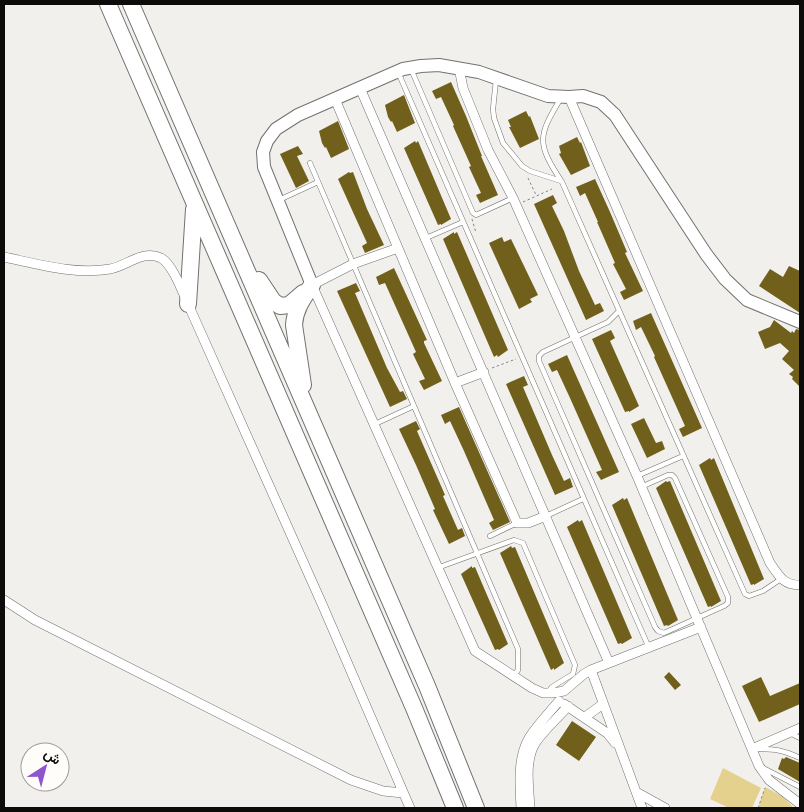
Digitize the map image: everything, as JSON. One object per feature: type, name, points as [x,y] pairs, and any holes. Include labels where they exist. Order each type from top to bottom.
[{"type":"highway","points":[[108,4],[417,716],[454,808]]},
{"type":"highway","points":[[131,4],[427,686],[476,808]]},
{"type":"highway","points":[[188,304],[195,204]]},
{"type":"highway","points":[[237,247],[273,301],[280,306],[289,305],[312,285]]},
{"type":"highway","points":[[307,409],[294,316],[299,304],[312,285]]},
{"type":"street","points":[[620,751],[609,735],[585,717],[545,693],[532,688],[475,651],[312,285],[264,167],[263,152],[267,141],[276,129],[298,115],[411,68],[439,65],[459,68],[496,78],[548,96],[583,96],[601,102],[615,115],[706,254],[725,279],[747,300],[800,322]]},
{"type":"street","points":[[459,68],[462,88],[484,141],[514,202],[637,476],[752,750],[768,778],[800,804]]},
{"type":"street","points":[[360,88],[609,663]]},
{"type":"street","points":[[566,97],[770,563],[781,579],[790,585],[800,585]]},
{"type":"street","points":[[335,99],[517,523],[528,523],[546,516]]},
{"type":"street","points":[[312,285],[353,264],[398,248]]},
{"type":"street","points":[[4,257],[57,268],[86,270],[113,268],[143,256],[154,256],[169,265],[322,604],[410,808]]},
{"type":"street","points":[[456,383],[484,372]]},
{"type":"street","points":[[4,600],[35,620],[351,780],[383,791],[403,793]]},
{"type":"street","points":[[545,693],[564,691],[591,670],[649,648],[699,623]]},
{"type":"street","points":[[591,670],[642,808]]},
{"type":"street","points":[[521,808],[521,770],[524,751],[530,737],[559,701]]},
{"type":"street","points":[[585,717],[602,704]]},
{"type":"street","points":[[530,808],[529,771],[532,752],[537,741],[568,706]]},
{"type":"street","points":[[752,750],[800,728]]},
{"type":"street","points":[[636,792],[665,808]]},
{"type":"lane","points":[[411,68],[473,214],[476,215],[514,202]]},
{"type":"lane","points":[[398,72],[649,648]]},
{"type":"lane","points":[[496,78],[493,109],[494,118],[503,144],[522,166],[530,171],[562,182]]},
{"type":"lane","points":[[566,97],[546,123],[543,137],[544,151],[562,182],[745,594],[749,596],[763,591],[781,579]]},
{"type":"lane","points":[[310,164],[518,649],[518,670],[513,676]]},
{"type":"lane","points":[[279,200],[318,182]]},
{"type":"lane","points":[[426,238],[463,222]]},
{"type":"lane","points":[[619,311],[608,322],[542,352],[539,356],[539,361],[658,631],[664,633],[699,623],[728,603],[728,597],[675,478],[672,475],[668,475],[641,487]]},
{"type":"lane","points":[[374,424],[414,406]]},
{"type":"lane","points":[[637,476],[683,456]]},
{"type":"lane","points":[[546,516],[584,499]]},
{"type":"lane","points":[[490,536],[517,523]]},
{"type":"lane","points":[[437,568],[514,540],[520,541],[524,546],[576,668],[573,674],[545,693]]},
{"type":"lane","points":[[789,732],[800,738]]},
{"type":"lane","points":[[752,750],[776,749],[786,751],[800,758]]},
{"type":"lane","points":[[760,766],[800,787]]},
{"type":"lane","points":[[782,790],[800,799]]},
{"type":"path","points":[[522,166],[536,196]]},
{"type":"path","points":[[514,202],[552,189]]},
{"type":"path","points":[[471,242],[476,239],[476,231],[471,220],[473,214]]},
{"type":"path","points":[[484,372],[521,357]]},
{"type":"path","points":[[758,808],[768,778]]},
{"type":"shaded area","points":[[723,768],[761,788],[752,808],[729,808],[710,799]]},
{"type":"shaded area","points":[[765,787],[782,796],[794,808],[758,808]]},
{"type":"building","points":[[451,82],[498,195],[480,203],[476,195],[481,193],[469,167],[471,166],[454,125],[441,97],[436,99],[432,91]]},
{"type":"building","points":[[404,95],[415,123],[397,132],[388,117],[385,105]]},
{"type":"building","points":[[526,111],[530,116],[539,139],[520,148],[509,127],[511,127],[508,120]]},
{"type":"building","points":[[338,121],[349,149],[331,158],[322,143],[319,131]]},
{"type":"building","points":[[577,137],[581,142],[590,166],[571,175],[559,154],[561,153],[559,146]]},
{"type":"building","points":[[415,141],[416,143],[418,141],[451,219],[441,225],[438,225],[404,148]]},
{"type":"building","points":[[298,146],[303,154],[297,156],[309,181],[296,188],[280,154]]},
{"type":"building","points":[[349,172],[353,172],[367,209],[384,245],[365,253],[362,246],[367,243],[338,179]]},
{"type":"building","points":[[595,179],[627,252],[625,253],[643,291],[624,300],[620,292],[626,289],[613,264],[615,263],[598,222],[585,193],[580,196],[576,187]]},
{"type":"building","points":[[553,195],[557,203],[552,206],[579,271],[595,305],[600,303],[604,311],[586,320],[534,204]]},
{"type":"building","points":[[454,232],[454,234],[457,232],[508,350],[498,357],[497,355],[494,357],[443,239]]},
{"type":"building","points":[[502,237],[504,242],[511,239],[538,295],[530,299],[532,302],[519,309],[489,243]]},
{"type":"building","points":[[789,266],[800,271],[800,313],[759,286],[770,269],[783,277]]},
{"type":"building","points":[[394,268],[427,340],[424,343],[442,381],[424,390],[419,381],[425,379],[413,354],[416,352],[385,283],[379,285],[376,277]]},
{"type":"building","points":[[356,283],[360,291],[355,293],[387,368],[400,392],[403,391],[407,399],[390,407],[337,291]]},
{"type":"building","points":[[651,313],[702,428],[683,437],[679,429],[685,426],[655,356],[641,327],[636,330],[633,321]]},
{"type":"building","points":[[774,320],[791,333],[792,331],[794,333],[796,329],[800,330],[800,387],[789,374],[794,370],[782,359],[789,351],[780,343],[765,349],[758,332],[770,327]]},
{"type":"building","points":[[611,330],[615,338],[610,341],[639,406],[629,412],[625,412],[592,339]]},
{"type":"building","points":[[567,355],[619,472],[601,480],[596,472],[602,470],[570,398],[557,370],[552,372],[548,364]]},
{"type":"building","points":[[524,376],[528,385],[523,387],[552,455],[564,481],[570,478],[573,487],[555,495],[506,384]]},
{"type":"building","points":[[459,407],[510,522],[493,530],[489,523],[494,520],[464,451],[450,421],[445,424],[441,415]]},
{"type":"building","points":[[644,418],[656,443],[662,441],[665,449],[647,458],[631,424]]},
{"type":"building","points":[[416,421],[420,429],[417,431],[445,495],[443,496],[458,530],[462,528],[465,536],[449,544],[399,429]]},
{"type":"building","points":[[710,458],[711,460],[714,458],[764,579],[754,585],[751,585],[699,465]]},
{"type":"building","points":[[666,481],[670,481],[721,601],[711,607],[708,607],[656,488]]},
{"type":"building","points":[[623,498],[624,500],[627,498],[678,620],[668,626],[664,626],[612,505]]},
{"type":"building","points":[[578,520],[579,522],[582,520],[632,638],[622,644],[618,644],[567,527]]},
{"type":"building","points":[[511,546],[512,548],[515,547],[564,663],[554,670],[554,668],[551,670],[500,553]]},
{"type":"building","points":[[472,566],[472,568],[475,567],[508,644],[499,650],[495,650],[461,574]]},
{"type":"building","points":[[669,672],[681,685],[675,690],[664,677]]},
{"type":"building","points":[[761,677],[770,696],[800,683],[800,704],[759,722],[742,686]]},
{"type":"building","points":[[572,721],[596,737],[579,761],[556,745]]},
{"type":"building","points":[[786,757],[800,763],[800,782],[778,769],[782,758]]}]
